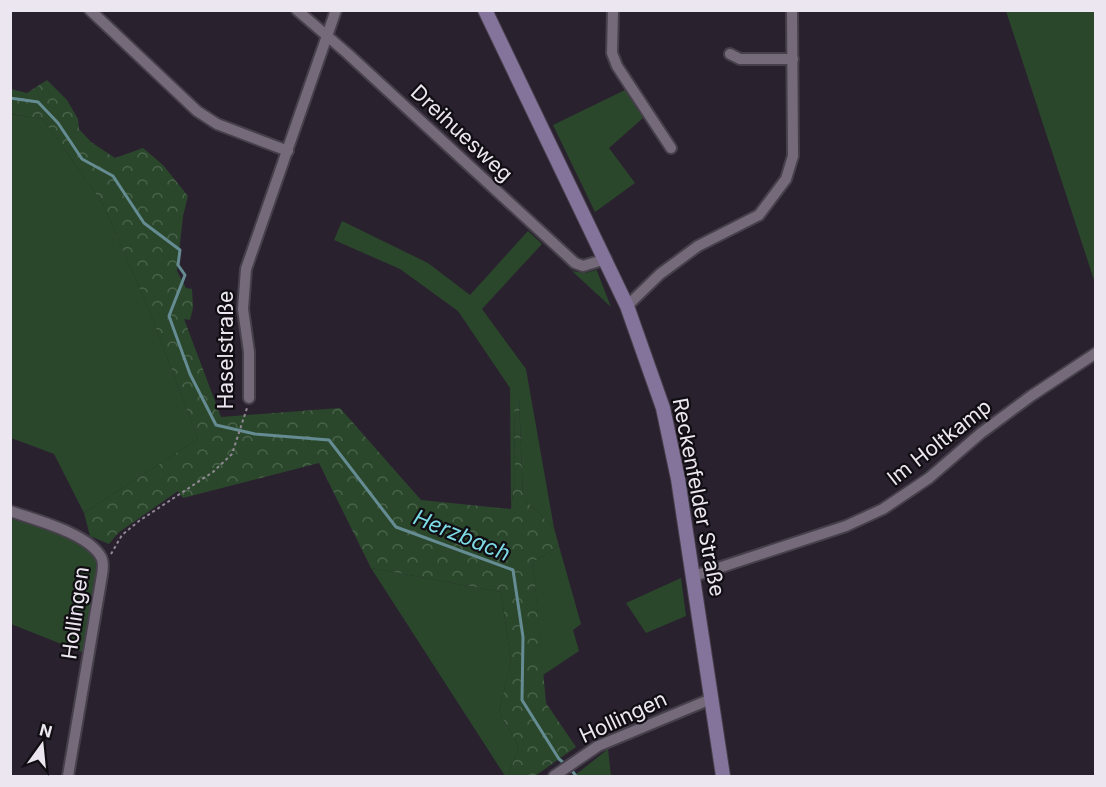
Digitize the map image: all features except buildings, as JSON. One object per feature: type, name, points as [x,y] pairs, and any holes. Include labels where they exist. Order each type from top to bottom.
[{"type":"street","points":[[90,10],[197,111],[217,124],[288,151]]},
{"type":"street","name":"Dreihuesweg","points":[[297,10],[575,263],[583,266],[606,259]]},
{"type":"street","name":"Haselstraße","points":[[249,398],[249,352],[243,309],[246,269],[336,10]]},
{"type":"street","name":"Reckenfelder Straße","points":[[485,10],[606,259],[627,306],[663,408],[678,479],[694,576],[723,777]]},
{"type":"street","points":[[613,10],[612,53],[617,66],[671,148]]},
{"type":"street","points":[[627,306],[660,274],[689,252],[759,215],[786,179],[793,156],[792,10]]},
{"type":"street","points":[[730,54],[740,59],[793,59]]},
{"type":"street","name":"Im Holtkamp","points":[[694,576],[846,526],[883,509],[929,478],[981,433],[1095,352]]},
{"type":"street","name":"Hollingen","points":[[10,511],[76,536],[94,546],[103,559],[68,777]]},
{"type":"street","name":"Hollingen","points":[[557,774],[598,746],[711,699]]},
{"type":"path","name":"Haselstraße","points":[[103,570],[122,535],[139,521],[213,472],[232,454],[239,439],[249,398]]},
{"type":"path","points":[[689,547],[699,546],[704,553],[715,558]]},
{"type":"green space","points":[[1006,11],[1095,11],[1095,283]]},
{"type":"green space","points":[[47,80],[67,100],[78,119],[79,129],[91,142],[115,158],[143,148],[163,165],[188,196],[183,216],[177,271],[186,288],[192,289],[193,308],[190,320],[184,319],[221,417],[340,408],[421,500],[511,509],[515,476],[514,399],[519,397],[523,498],[554,528],[559,546],[533,562],[546,703],[576,747],[535,776],[508,776],[519,747],[499,712],[511,661],[501,592],[371,568],[319,463],[183,498],[178,491],[118,533],[109,544],[90,536],[84,513],[198,439],[150,312],[103,204],[43,119],[11,114],[11,89],[27,93]]},
{"type":"green space","points":[[625,90],[643,118],[609,148],[635,183],[595,212],[553,125]]},
{"type":"green space","points":[[10,114],[43,119],[103,204],[150,312],[198,439],[84,513],[54,454],[11,438]]},
{"type":"green space","points":[[342,221],[428,263],[470,295],[528,231],[542,244],[482,309],[526,369],[554,528],[523,498],[519,398],[514,399],[515,476],[511,509],[510,388],[458,311],[400,269],[334,240]]},
{"type":"green space","points":[[597,270],[611,307],[572,271],[585,273]]},
{"type":"green space","points":[[10,518],[72,540],[84,546],[97,560],[98,579],[84,653],[11,624]]},
{"type":"green space","points":[[559,546],[581,624],[573,630],[579,651],[543,675],[533,562]]},
{"type":"green space","points":[[371,568],[501,592],[511,661],[499,712],[519,747],[508,776],[505,776]]},
{"type":"green space","points":[[681,578],[686,616],[646,633],[626,603]]},
{"type":"green space","points":[[608,749],[611,776],[574,776]]},
{"type":"waterway","name":"Herzbach","points":[[10,98],[38,102],[58,123],[82,159],[113,176],[144,223],[180,250],[178,265],[185,275],[169,316],[190,374],[216,425],[255,434],[329,440],[396,527],[513,570],[523,637],[522,700],[559,759],[565,764]]},
{"type":"waterway","name":"Herzbach","points":[[570,768],[576,776]]}]
